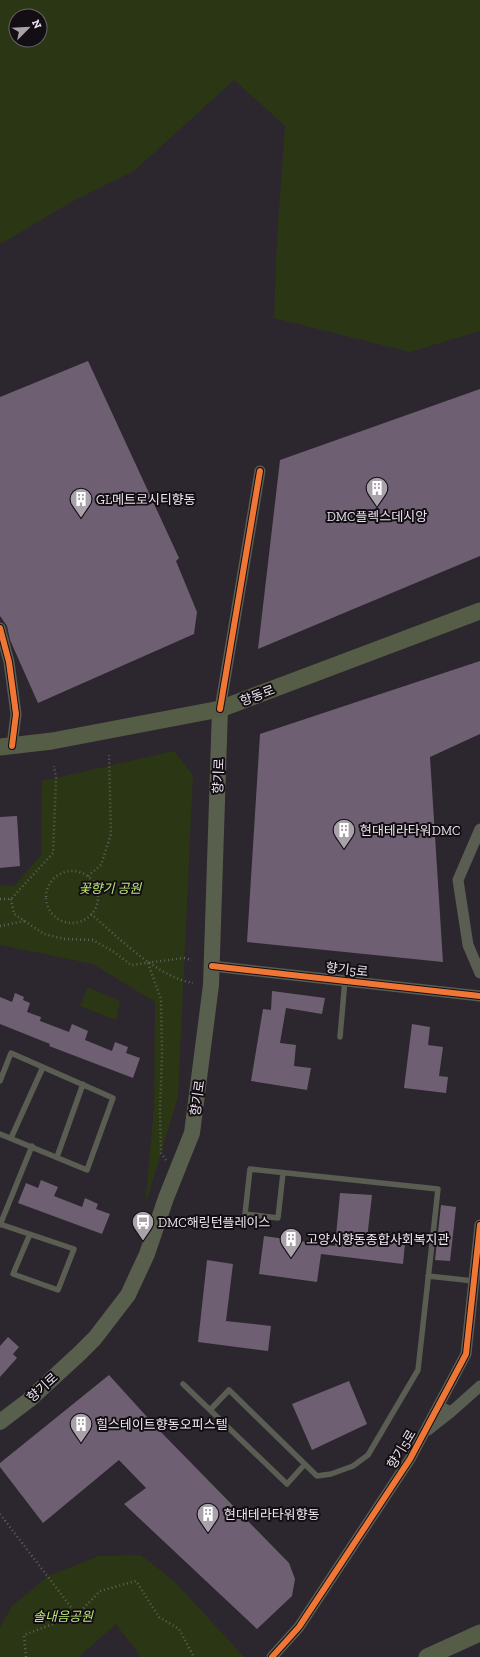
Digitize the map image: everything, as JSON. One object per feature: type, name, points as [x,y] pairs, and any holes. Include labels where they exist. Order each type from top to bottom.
[{"type":"main road","name":"향동로","points":[[6,747],[52,741],[220,709],[480,610]]},
{"type":"main road","name":"향기로","points":[[0,1422],[29,1400],[95,1338],[128,1295],[148,1254],[166,1198],[192,1133],[206,1031],[212,966],[220,709]]},
{"type":"main road","points":[[427,1657],[480,1633]]},
{"type":"street","points":[[220,709],[260,471]]},
{"type":"street","points":[[0,628],[9,662],[16,714],[6,747]]},
{"type":"street","points":[[480,829],[458,880],[468,945],[480,974]]},
{"type":"street","name":"향기5로","points":[[212,966],[480,996]]},
{"type":"street","name":"향기5로","points":[[272,1657],[299,1627],[410,1459],[466,1354],[480,1225]]},
{"type":"street","points":[[424,1433],[451,1412],[480,1386]]},
{"type":"street","points":[[438,1406],[451,1412]]},
{"type":"lane","points":[[340,1038],[345,980]]},
{"type":"lane","points":[[0,1081],[11,1053],[113,1098],[87,1170],[0,1134]]},
{"type":"lane","points":[[11,1138],[43,1067]]},
{"type":"lane","points":[[56,1157],[83,1084]]},
{"type":"lane","points":[[30,1234],[13,1274],[58,1290],[74,1250],[30,1234],[0,1224],[32,1146]]},
{"type":"lane","points":[[210,1410],[229,1390],[317,1476],[331,1474],[353,1466],[368,1455],[418,1370],[438,1190],[250,1169],[245,1214],[278,1218],[283,1173]]},
{"type":"lane","points":[[428,1276],[474,1281]]},
{"type":"lane","points":[[183,1384],[287,1484],[305,1464]]},
{"type":"path","points":[[88,876],[101,864],[111,834],[109,756]]},
{"type":"path","points":[[10,899],[53,852],[56,778],[54,766]]},
{"type":"path","points":[[72,870],[88,876],[97,890],[98,898],[96,907],[91,914],[80,921],[67,923],[59,920],[52,914],[46,899],[48,886],[56,876],[63,872],[72,870]]},
{"type":"path","points":[[0,898],[10,899]]},
{"type":"path","points":[[10,899],[14,914],[44,934],[65,939],[93,940],[114,952],[131,965],[184,958],[192,960]]},
{"type":"path","points":[[91,914],[148,963],[183,982],[193,983]]},
{"type":"path","points":[[0,926],[25,921]]},
{"type":"path","points":[[148,963],[161,998],[162,1053],[160,1132],[161,1153],[166,1161]]},
{"type":"path","points":[[0,1514],[77,1615]]},
{"type":"path","points":[[26,1657],[24,1635],[77,1615],[100,1591],[136,1581],[159,1617],[180,1629],[194,1657]]},
{"type":"green space","points":[[0,0],[480,0],[480,331],[410,352],[274,318],[277,238],[285,126],[234,80],[134,171],[75,200],[0,244]]},
{"type":"green space","name":"꽃향기 공원","points":[[174,751],[193,775],[178,1097],[145,1206],[154,1107],[155,1002],[93,964],[0,945],[0,885],[14,886],[41,855],[42,781]]},
{"type":"green space","points":[[88,987],[120,1001],[116,1020],[80,1006]]},
{"type":"green space","name":"솔내음공원","points":[[141,1555],[175,1582],[244,1657],[141,1657],[116,1624],[79,1657],[0,1657],[0,1627],[12,1606],[48,1576],[99,1556]]},
{"type":"building","name":"GL메트로시티향동","points":[[88,361],[179,558],[176,561],[197,612],[194,634],[38,703],[10,640],[7,626],[0,616],[0,397]]},
{"type":"building","name":"DMC플렉스데시앙","points":[[480,389],[480,556],[258,649],[280,460]]},
{"type":"building","name":"현대테라타워DMC","points":[[480,661],[480,734],[430,757],[443,962],[247,942],[260,734]]},
{"type":"building","points":[[17,816],[20,866],[0,868],[0,817]]},
{"type":"building","points":[[272,991],[325,998],[322,1014],[286,1008],[280,1043],[296,1045],[294,1066],[311,1068],[307,1090],[251,1081],[263,1009],[271,1010]]},
{"type":"building","points":[[15,993],[24,997],[23,1000],[30,1003],[27,1012],[41,1017],[40,1021],[69,1032],[72,1024],[88,1031],[85,1040],[112,1051],[115,1042],[128,1047],[126,1053],[140,1058],[133,1078],[49,1046],[50,1044],[0,1024],[0,997],[12,1002]]},
{"type":"building","points":[[412,1024],[430,1027],[428,1045],[443,1047],[439,1076],[448,1077],[446,1093],[404,1088]]},
{"type":"building","points":[[41,1180],[58,1187],[54,1196],[82,1207],[85,1198],[98,1204],[96,1209],[110,1214],[102,1234],[18,1203],[26,1183],[38,1188]]},
{"type":"building","points":[[340,1193],[372,1195],[367,1239],[405,1243],[403,1264],[321,1254],[317,1282],[259,1274],[264,1236],[335,1246]]},
{"type":"building","points":[[441,1205],[456,1207],[450,1261],[435,1260]]},
{"type":"building","points":[[207,1260],[233,1264],[226,1321],[271,1326],[268,1351],[198,1342]]},
{"type":"building","points":[[8,1337],[19,1347],[13,1354],[17,1358],[0,1377],[0,1346]]},
{"type":"building","points":[[109,1375],[157,1428],[289,1563],[295,1579],[292,1596],[257,1629],[124,1504],[146,1488],[119,1460],[43,1523],[0,1467],[0,1463]]},
{"type":"building","points":[[349,1381],[367,1424],[312,1450],[292,1404]]},
{"type":"cycle path","points":[[220,709],[260,471]]},
{"type":"cycle path","points":[[0,628],[9,662],[16,714],[12,746]]},
{"type":"cycle path","points":[[212,966],[480,996]]},
{"type":"cycle path","points":[[272,1657],[299,1627],[410,1459],[466,1354],[480,1225]]},
{"type":"place","name":"DMC플렉스데시앙","points":[[377,508]]},
{"type":"place","name":"GL메트로시티향동","points":[[81,518]]},
{"type":"place","name":"현대테라타워DMC","points":[[344,850]]},
{"type":"place","name":"DMC해링턴플레이스","points":[[143,1242]]},
{"type":"place","name":"고양시향동종합사회복지관","points":[[291,1258]]},
{"type":"place","name":"힐스테이트향동오피스텔","points":[[81,1444]]},
{"type":"place","name":"현대테라타워향동","points":[[208,1534]]}]
